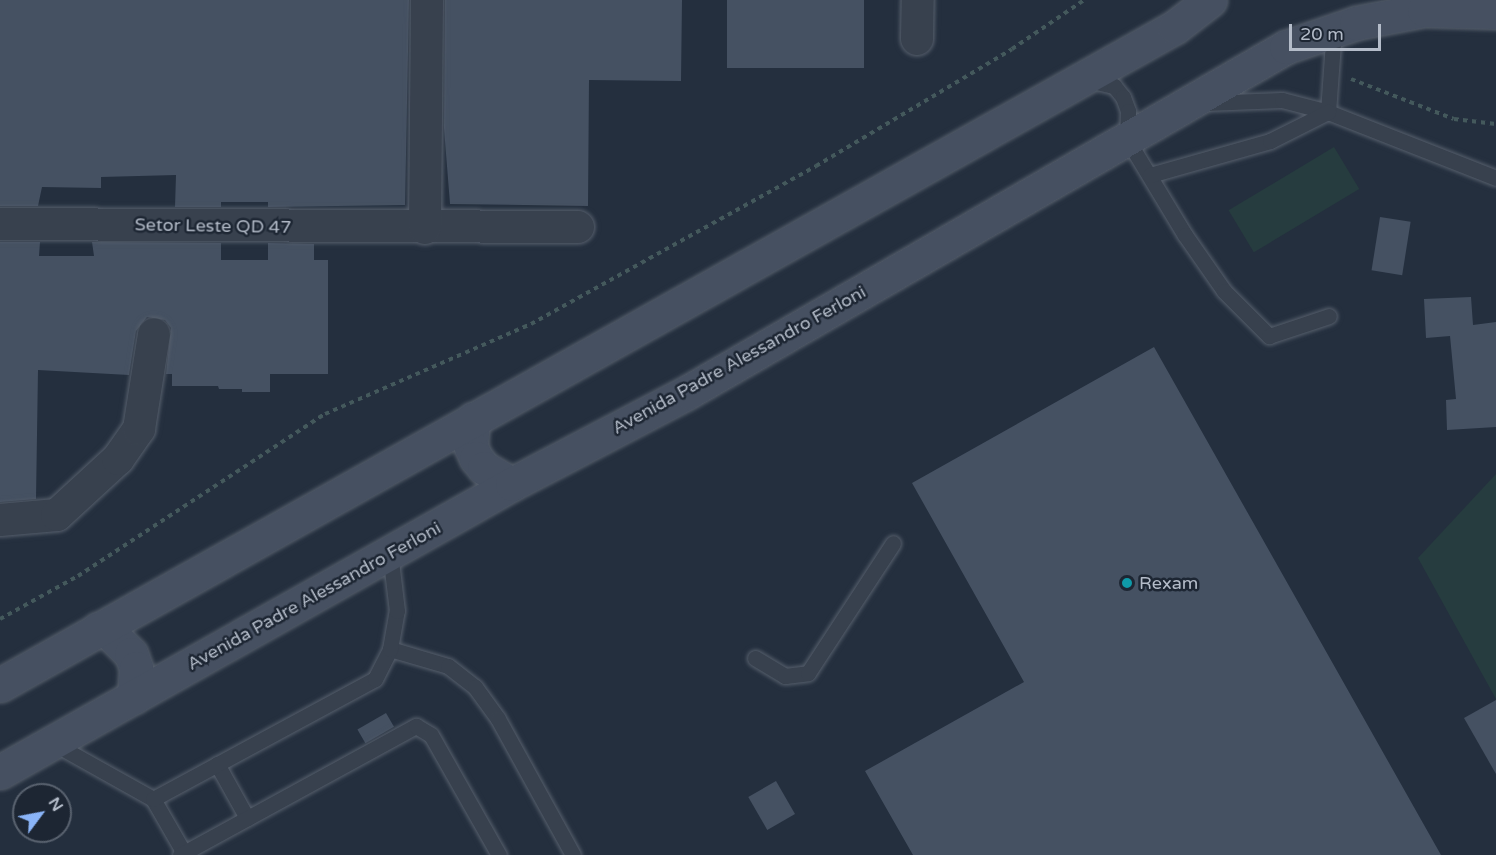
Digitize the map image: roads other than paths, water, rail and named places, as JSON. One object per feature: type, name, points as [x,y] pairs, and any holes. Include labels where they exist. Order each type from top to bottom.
[{"type":"main road","points":[[0,685],[1076,80],[1175,27],[1210,0]]},
{"type":"main road","name":"Avenida Padre Alessandro Ferloni","points":[[0,772],[512,484],[688,392],[1286,47],[1334,29],[1424,10],[1496,12]]},
{"type":"main road","points":[[473,419],[471,447],[476,458],[484,468],[512,484]]},
{"type":"main road","points":[[99,629],[110,633],[131,654],[136,668],[134,697]]},
{"type":"street","points":[[425,228],[427,0]]},
{"type":"street","points":[[917,39],[918,0]]},
{"type":"street","name":"Setor Leste QD 47","points":[[0,224],[578,227]]},
{"type":"street","points":[[0,520],[57,515],[118,459],[139,429],[154,334]]},
{"type":"lane","points":[[1328,112],[1334,29]]},
{"type":"lane","points":[[1076,80],[1114,86],[1128,111],[1127,139],[1224,291],[1269,336],[1329,316]]},
{"type":"lane","points":[[1184,105],[1282,100],[1328,112],[1496,178]]},
{"type":"lane","points":[[1150,175],[1270,141],[1328,112]]},
{"type":"lane","points":[[755,658],[785,676],[808,673],[893,543]]},
{"type":"lane","points":[[153,799],[375,679],[390,649],[397,611],[390,553]]},
{"type":"lane","points":[[390,649],[448,666],[475,687],[498,719],[573,855]]},
{"type":"lane","points":[[52,742],[153,799],[182,854],[416,726],[431,735],[499,855]]},
{"type":"lane","points":[[217,764],[246,818]]},
{"type":"place","name":"Rexam","points":[[1127,583]]}]
